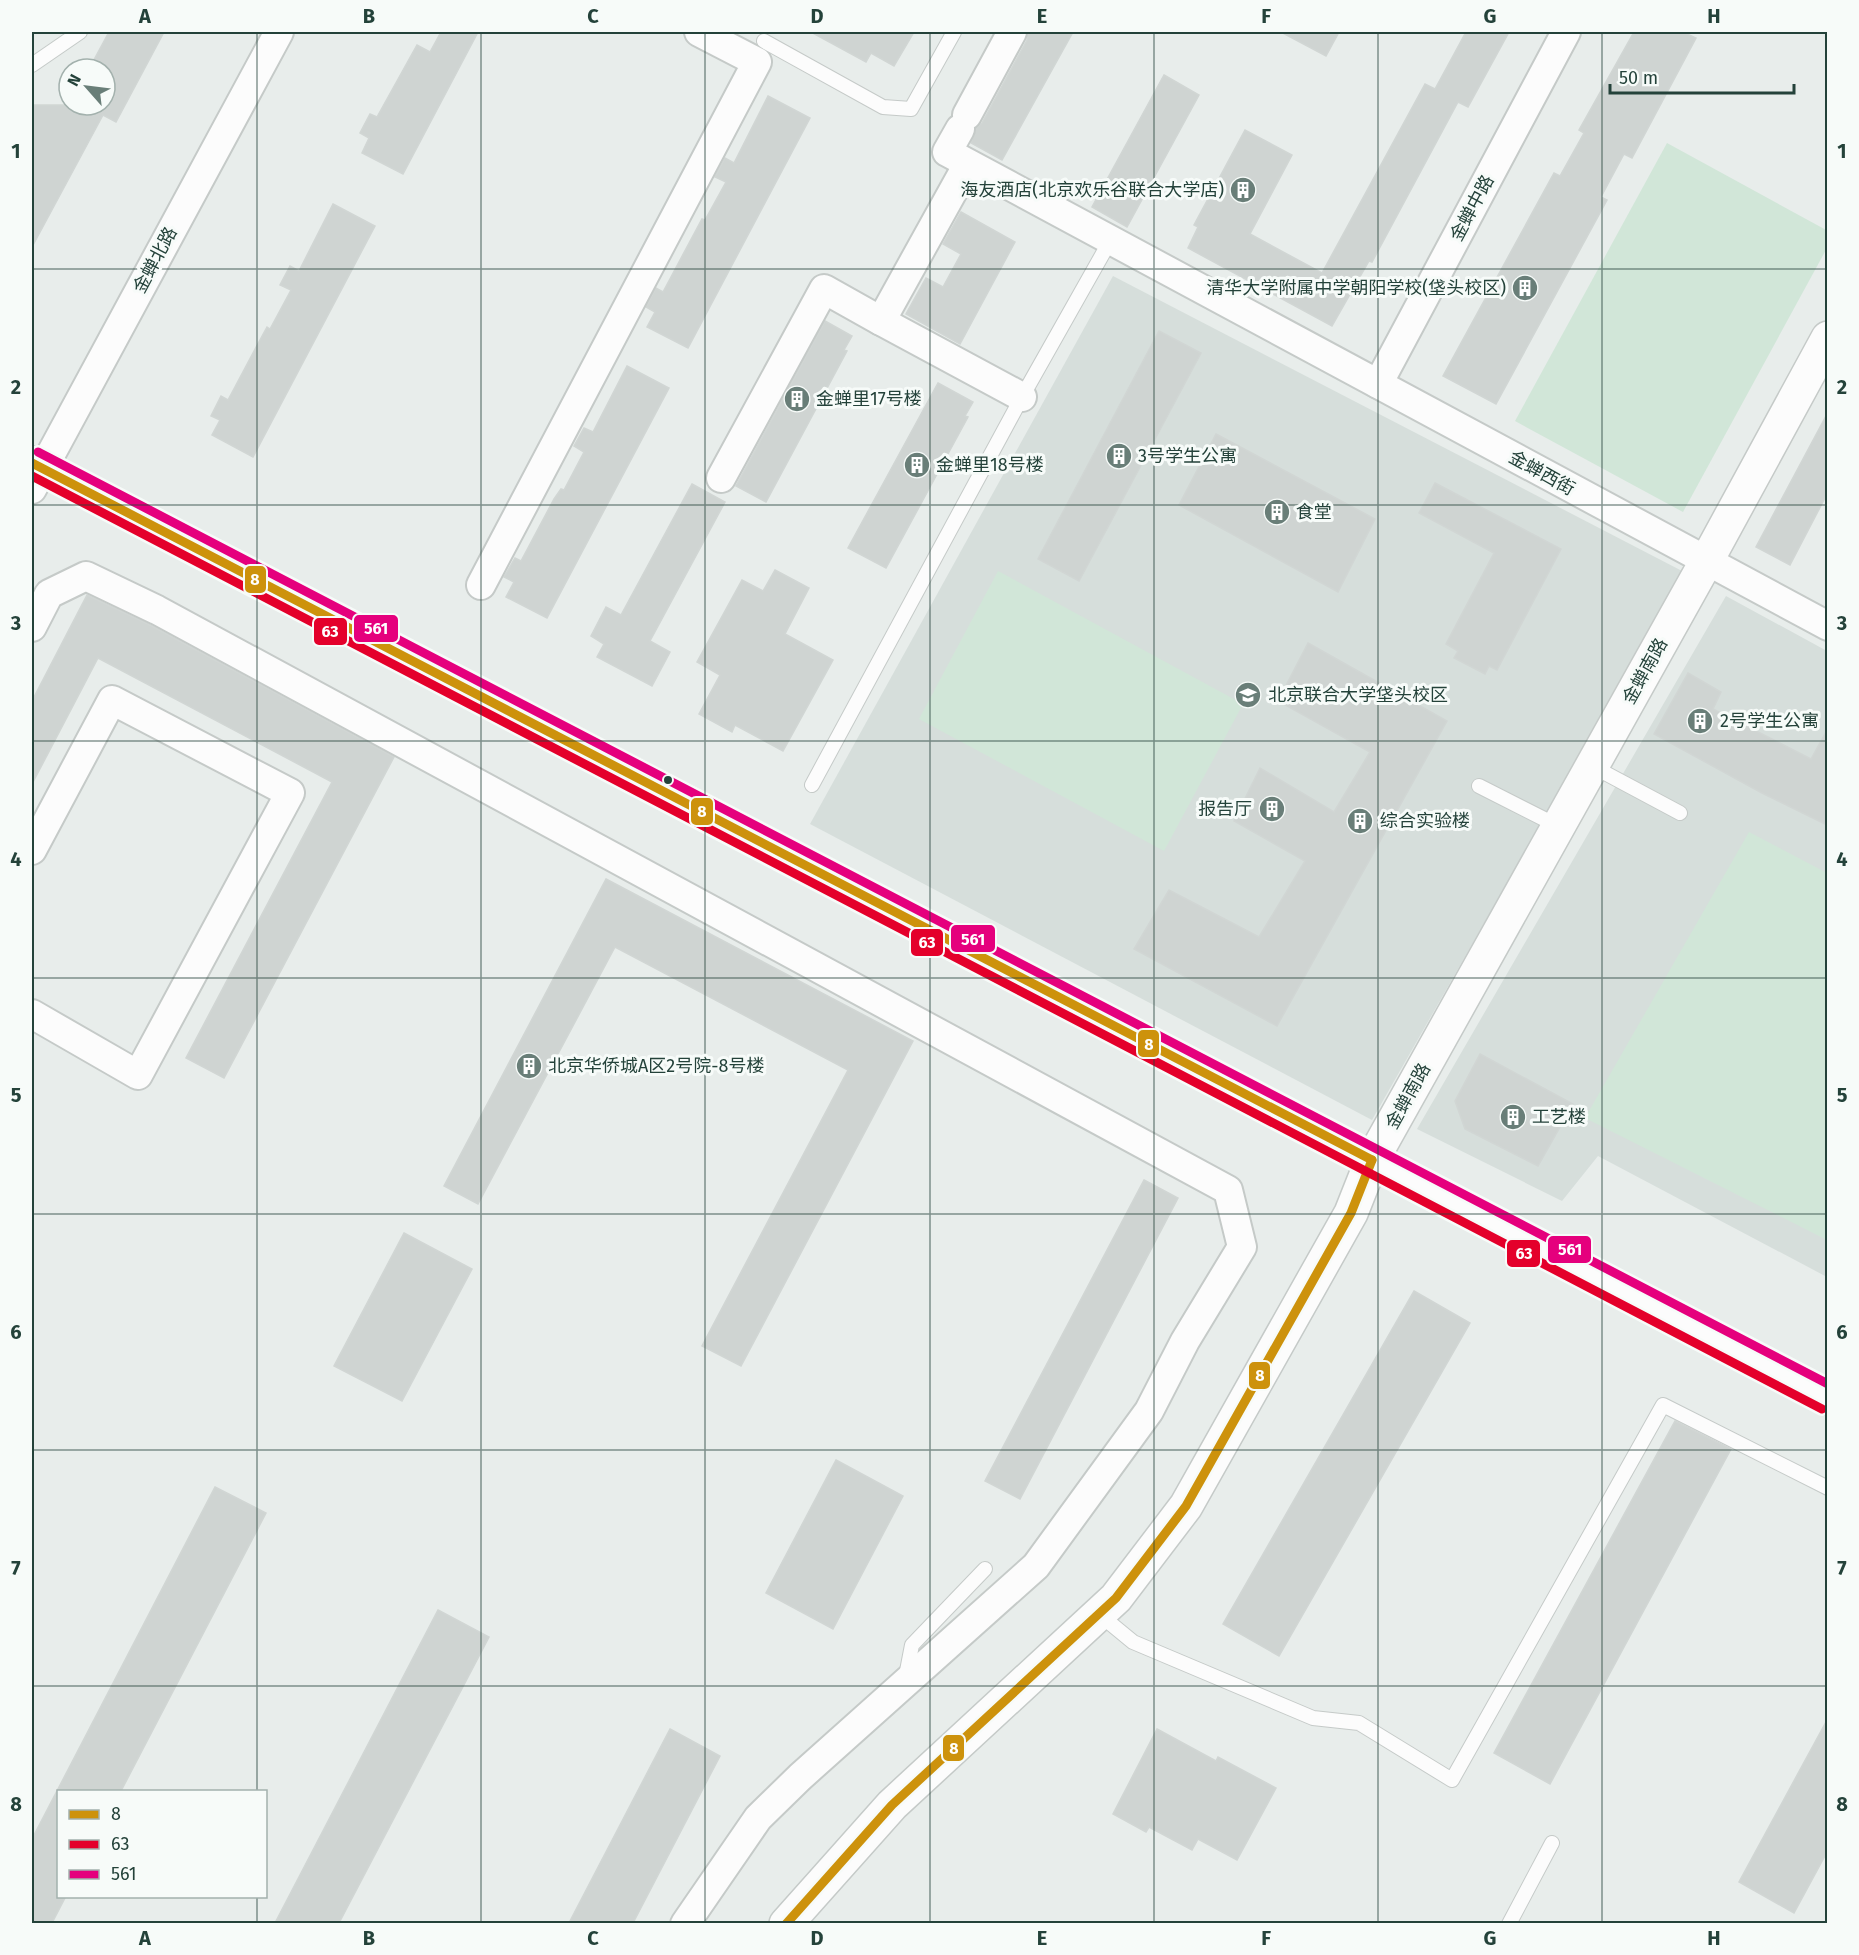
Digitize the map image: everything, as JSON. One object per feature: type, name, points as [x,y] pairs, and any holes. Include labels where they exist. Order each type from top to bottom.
[{"type":"street","name":"金蝉北路","points":[[35,474],[279,32]]},
{"type":"street","points":[[481,585],[757,62],[699,32]]},
{"type":"street","name":"金蝉西街","points":[[1012,32],[947,152],[1827,626]]},
{"type":"street","name":"金蝉中路","points":[[1378,384],[1566,32]]},
{"type":"street","points":[[881,321],[968,164]]},
{"type":"street","points":[[721,478],[824,290],[1022,397]]},
{"type":"street","name":"金蝉南路","points":[[786,1923],[892,1805],[1116,1598],[1186,1506],[1351,1214],[1372,1160],[1706,562],[1827,338]]},
{"type":"street","points":[[35,474],[1372,1160],[1827,1398]]},
{"type":"street","points":[[32,627],[49,594],[86,576],[157,610],[1228,1190],[1242,1247],[1185,1341],[1149,1411],[1036,1566],[800,1776],[758,1818],[685,1923]]},
{"type":"street","points":[[32,850],[112,699],[290,793],[138,1075],[32,1014]]},
{"type":"lane","points":[[32,65],[80,32]]},
{"type":"lane","points":[[764,41],[884,107],[911,109],[954,32]]},
{"type":"lane","points":[[812,785],[1022,397],[1110,241]]},
{"type":"lane","points":[[1592,766],[1680,813]]},
{"type":"lane","points":[[1479,786],[1558,826]]},
{"type":"lane","points":[[1099,1614],[1132,1642],[1313,1718],[1359,1723],[1452,1780],[1663,1405],[1827,1488]]},
{"type":"lane","points":[[904,1684],[912,1645],[985,1569]]},
{"type":"lane","points":[[1509,1923],[1552,1843]]},
{"type":"shaded area","name":"北京联合大学垡头校区","points":[[1113,276],[1684,572],[1372,1120],[810,824]]},
{"type":"shaded area","points":[[1726,596],[1827,651],[1827,1277],[1598,1156],[1562,1201],[1417,1129]]},
{"type":"green space","points":[[1667,143],[1828,231],[1827,248],[1683,512],[1515,421]]},
{"type":"green space","points":[[998,571],[1243,704],[1164,851],[919,719]]},
{"type":"green space","points":[[1749,832],[1827,873],[1827,1240],[1585,1118]]},
{"type":"building","points":[[109,32],[164,32],[116,122],[107,117],[117,117],[117,57],[95,57]]},
{"type":"building","points":[[441,32],[478,32],[403,174],[362,153],[369,138],[360,133],[370,114],[377,117],[417,45],[430,52]]},
{"type":"building","points":[[811,32],[914,32],[894,66],[871,53],[866,62]]},
{"type":"building","points":[[1028,32],[1073,32],[1002,160],[971,143],[976,128],[982,123],[1027,40]]},
{"type":"building","points":[[1281,32],[1339,32],[1326,56]]},
{"type":"building","points":[[1466,32],[1509,32],[1468,107],[1458,102],[1372,262],[1369,261],[1332,326],[1188,248],[1198,227],[1194,225],[1245,130],[1292,155],[1250,234],[1322,273],[1425,84],[1435,89]]},
{"type":"building","name":"清华大学附属中学朝阳学校(垡头校区)","points":[[1634,32],[1683,32],[1696,38],[1632,158],[1624,154],[1601,197],[1607,200],[1496,404],[1443,376],[1554,173],[1560,176],[1584,133],[1579,130]]},
{"type":"building","points":[[1164,75],[1199,95],[1127,227],[1092,207]]},
{"type":"building","points":[[768,96],[810,118],[688,348],[647,327],[655,312],[646,307],[656,288],[663,292],[702,219],[705,220],[726,182],[715,177],[725,158],[734,163]]},
{"type":"building","points":[[32,105],[57,105],[57,117],[102,117],[32,247]]},
{"type":"building","points":[[333,204],[375,226],[253,457],[212,435],[220,420],[211,416],[221,396],[228,400],[267,327],[270,329],[291,290],[280,285],[290,266],[299,271]]},
{"type":"building","points":[[961,212],[1015,242],[960,344],[906,314],[926,278],[943,287],[961,254],[943,244]]},
{"type":"building","name":"金蝉里17号楼","points":[[825,321],[852,336],[844,350],[847,351],[766,502],[736,486]]},
{"type":"building","name":"3号学生公寓","points":[[1159,331],[1201,353],[1079,581],[1038,559]]},
{"type":"building","points":[[627,366],[669,388],[547,618],[506,597],[514,582],[504,577],[515,558],[521,561],[554,499],[561,489],[564,490],[584,452],[574,446],[584,428],[593,432]]},
{"type":"building","name":"金蝉里18号楼","points":[[938,383],[973,402],[965,416],[968,417],[886,568],[848,548]]},
{"type":"building","points":[[1827,414],[1827,494],[1790,565],[1756,547]]},
{"type":"building","name":"食堂","points":[[1216,434],[1375,519],[1338,592],[1179,505]]},
{"type":"building","points":[[1435,483],[1561,549],[1497,670],[1489,666],[1485,674],[1454,658],[1458,651],[1446,644],[1494,553],[1419,513]]},
{"type":"building","points":[[692,484],[725,502],[650,641],[670,652],[652,686],[597,657],[604,644],[591,636],[606,607],[621,615]]},
{"type":"building","points":[[775,570],[809,588],[785,634],[833,660],[783,751],[735,725],[732,732],[699,714],[720,675],[697,662],[742,580],[763,591]]},
{"type":"building","points":[[87,595],[150,625],[394,757],[224,1078],[186,1058],[332,782],[98,658],[32,784],[32,701]]},
{"type":"building","name":"综合实验楼","points":[[1308,643],[1447,721],[1277,1026],[1134,949],[1169,890],[1259,937],[1305,861],[1234,821],[1260,768],[1334,812],[1370,752],[1278,701]]},
{"type":"building","name":"2号学生公寓","points":[[1688,673],[1721,692],[1713,709],[1811,759],[1827,730],[1827,825],[1762,793],[1654,734]]},
{"type":"building","points":[[606,879],[913,1041],[741,1366],[702,1346],[848,1070],[615,947],[478,1204],[444,1186]]},
{"type":"building","name":"工艺楼","points":[[1480,1054],[1573,1104],[1538,1166],[1465,1129],[1455,1101]]},
{"type":"building","points":[[1144,1180],[1178,1198],[1020,1499],[985,1481]]},
{"type":"building","points":[[404,1233],[472,1269],[402,1401],[334,1366]]},
{"type":"building","points":[[1414,1291],[1470,1323],[1279,1656],[1223,1624]]},
{"type":"building","points":[[1675,1421],[1731,1449],[1550,1784],[1494,1753]]},
{"type":"building","points":[[836,1460],[903,1496],[833,1629],[766,1593]]},
{"type":"building","points":[[215,1487],[266,1513],[122,1790],[57,1790]]},
{"type":"building","points":[[438,1610],[489,1637],[339,1923],[275,1923]]},
{"type":"building","points":[[1827,1720],[1827,1852],[1794,1913],[1739,1882]]},
{"type":"building","points":[[670,1729],[720,1756],[633,1923],[569,1923]]},
{"type":"building","points":[[1157,1729],[1216,1761],[1218,1757],[1276,1788],[1237,1860],[1198,1839],[1192,1850],[1149,1827],[1146,1832],[1113,1814]]},
{"type":"building","points":[[57,1791],[57,1898],[65,1898],[52,1923],[32,1923],[32,1839]]},
{"type":"transit line","name":"561","points":[[38,452],[1828,1384]]},
{"type":"transit line","name":"8","points":[[32,463],[1372,1160]]},
{"type":"transit line","name":"63","points":[[32,476],[1822,1409]]},
{"type":"transit line","name":"8","points":[[786,1924],[892,1805],[1116,1598],[1186,1506],[1351,1213],[1372,1160]]},
{"type":"place","name":"海友酒店(北京欢乐谷联合大学店)","points":[[1243,190]]},
{"type":"place","name":"清华大学附属中学朝阳学校(垡头校区)","points":[[1525,288]]},
{"type":"place","name":"金蝉里17号楼","points":[[797,399]]},
{"type":"place","name":"3号学生公寓","points":[[1119,456]]},
{"type":"place","name":"金蝉里18号楼","points":[[917,465]]},
{"type":"place","name":"食堂","points":[[1277,512]]},
{"type":"place","name":"北京联合大学垡头校区","points":[[1248,695]]},
{"type":"place","name":"2号学生公寓","points":[[1700,721]]},
{"type":"place","name":"报告厅","points":[[1272,809]]},
{"type":"place","name":"综合实验楼","points":[[1360,821]]},
{"type":"place","name":"北京华侨城A区2号院-8号楼","points":[[529,1066]]},
{"type":"place","name":"工艺楼","points":[[1513,1117]]}]
